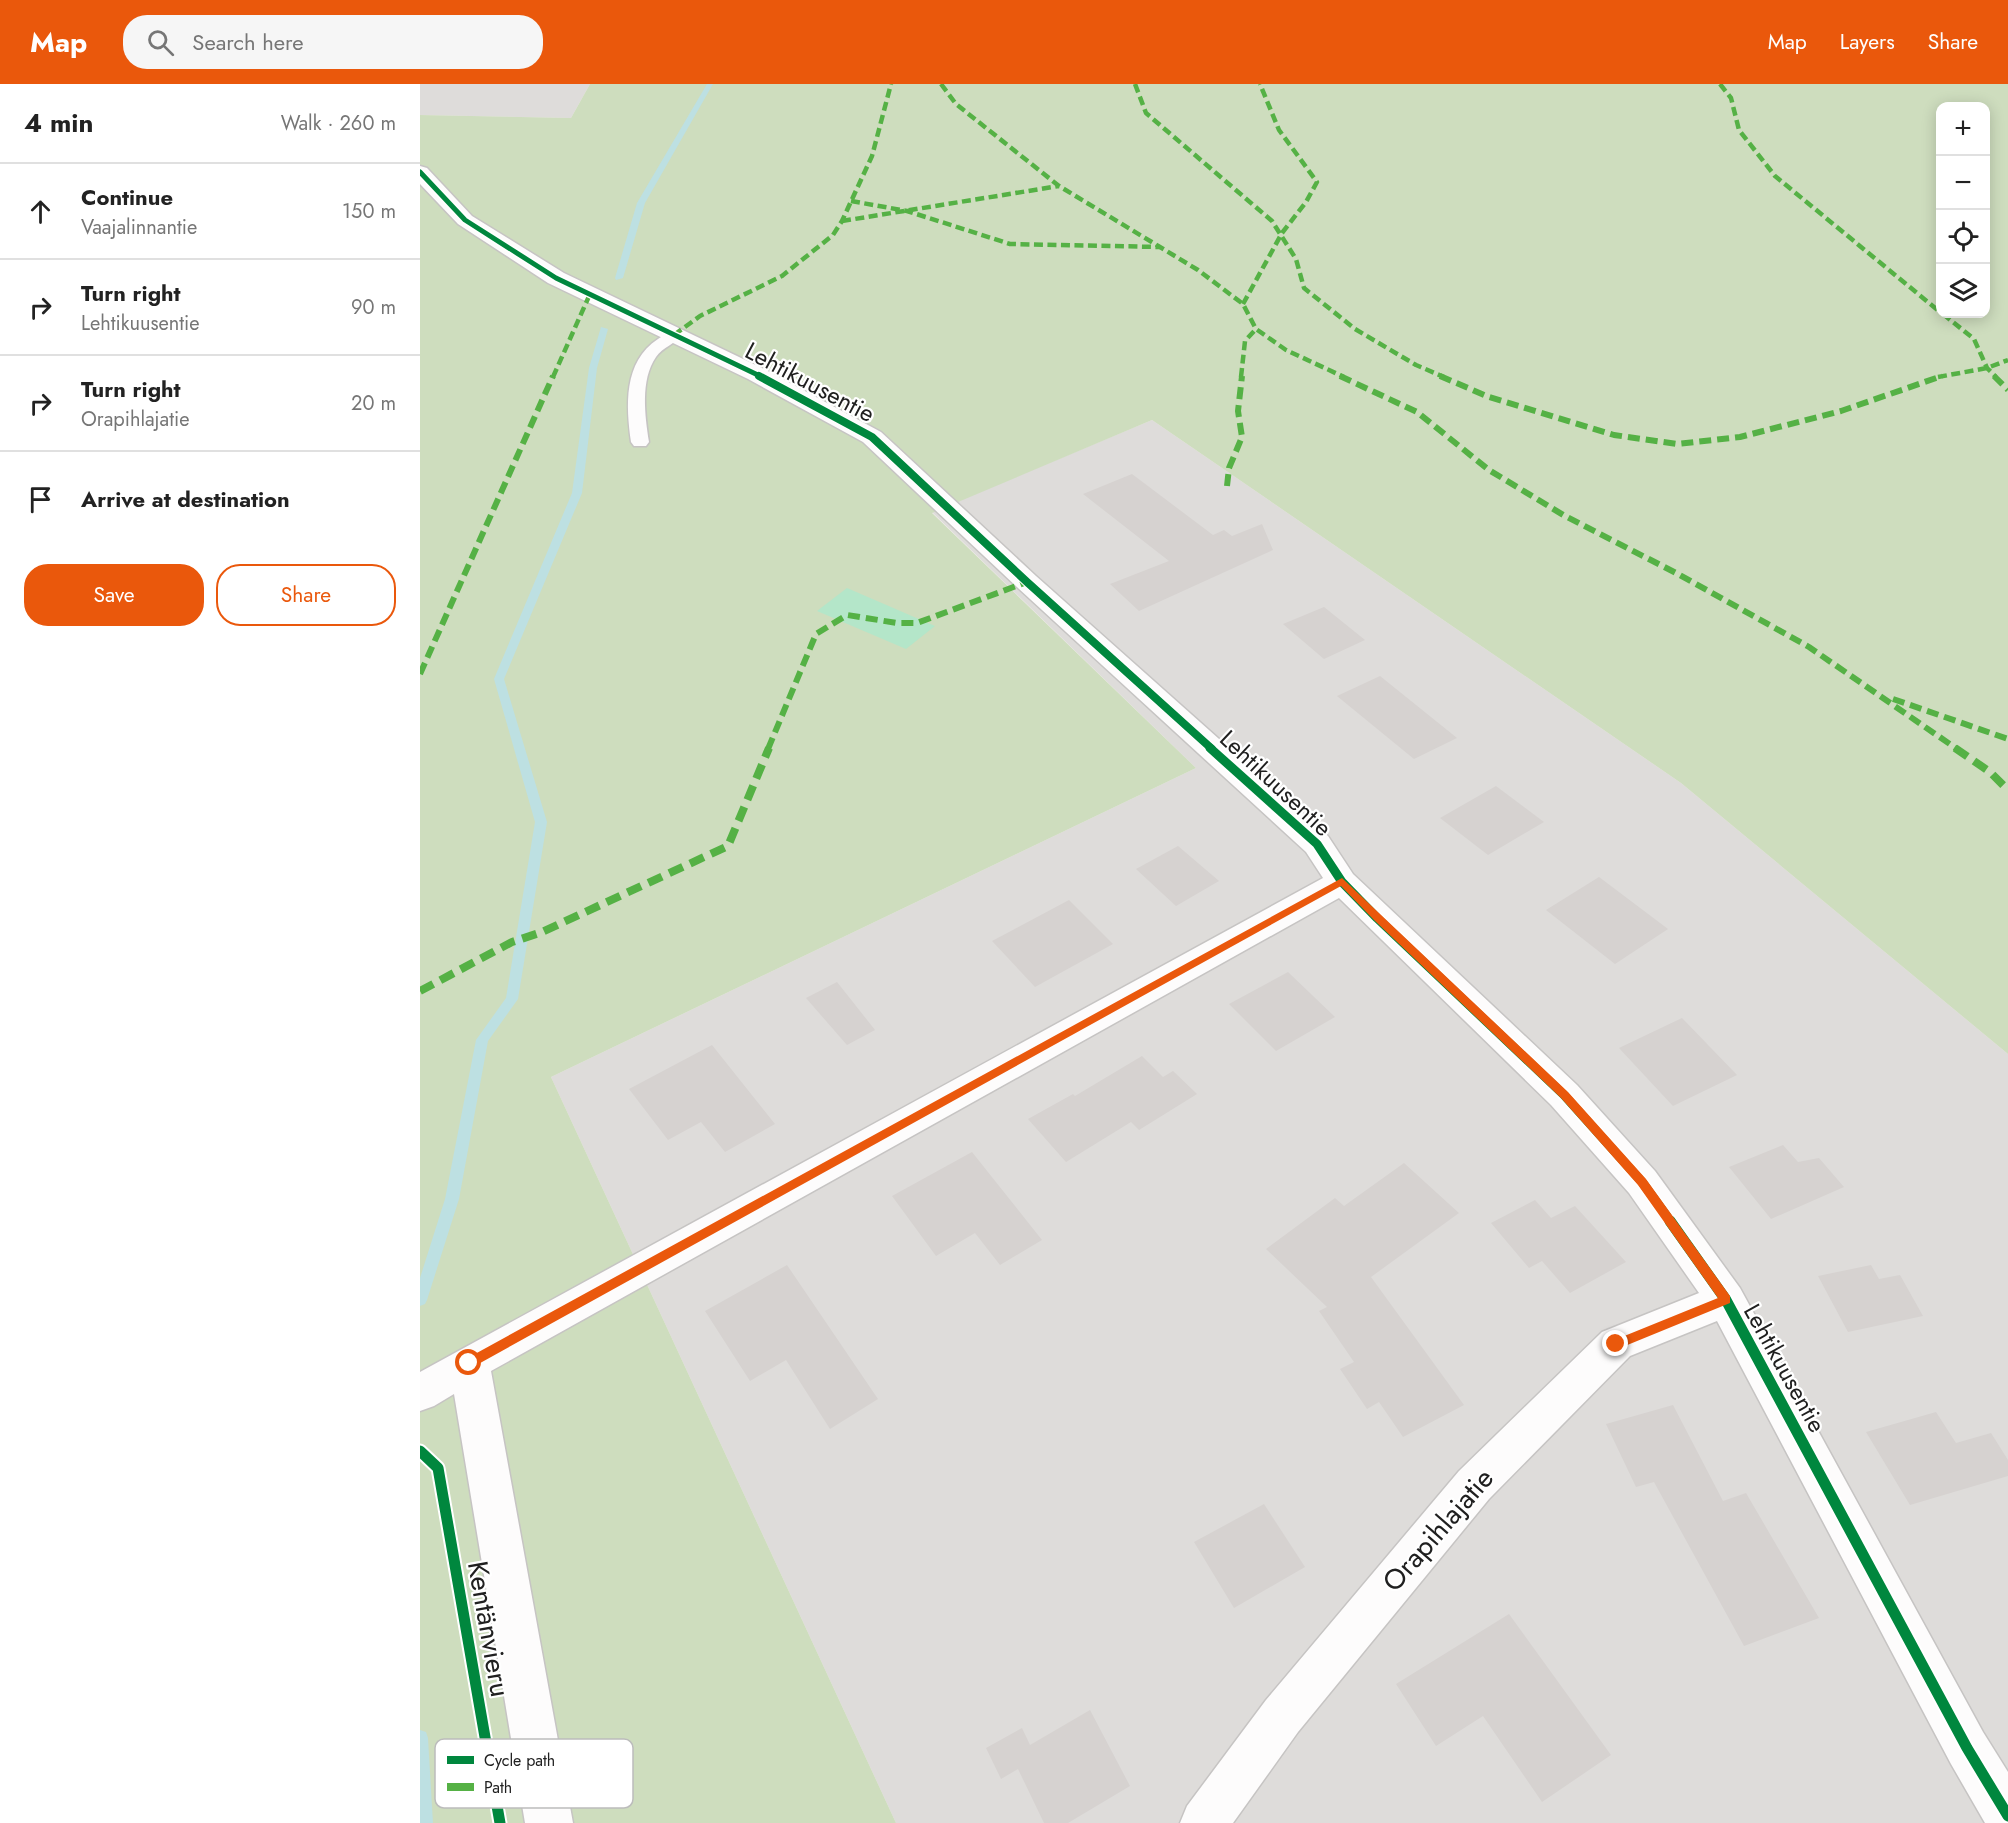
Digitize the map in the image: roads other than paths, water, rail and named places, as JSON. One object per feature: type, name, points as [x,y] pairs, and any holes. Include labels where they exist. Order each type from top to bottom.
[{"type":"street","name":"Lehtikuusentie","points":[[420,172],[465,220],[556,278],[756,374],[872,436],[1027,582],[1317,844],[1342,882],[1377,918],[1564,1095],[1642,1182],[1725,1300],[1967,1748],[2008,1816]]},
{"type":"street","points":[[420,1393],[469,1363],[1342,882]]},
{"type":"street","name":"Orapihlajatie","points":[[1204,1823],[1282,1716],[1474,1485],[1616,1344],[1725,1300]]},
{"type":"street","name":"Kentänvieru","points":[[469,1363],[534,1739]]},
{"type":"street","name":"Kentänvieru","points":[[546,1808],[549,1823]]},
{"type":"lane","points":[[640,442],[638,426],[640,372],[650,353],[674,335]]},
{"type":"waterway","points":[[619,278],[641,203],[710,84]]},
{"type":"waterway","points":[[420,1300],[452,1199],[482,1040],[512,999],[541,822],[499,679],[577,493],[593,368],[604,329]]},
{"type":"waterway","points":[[420,1738],[424,1823]]}]
